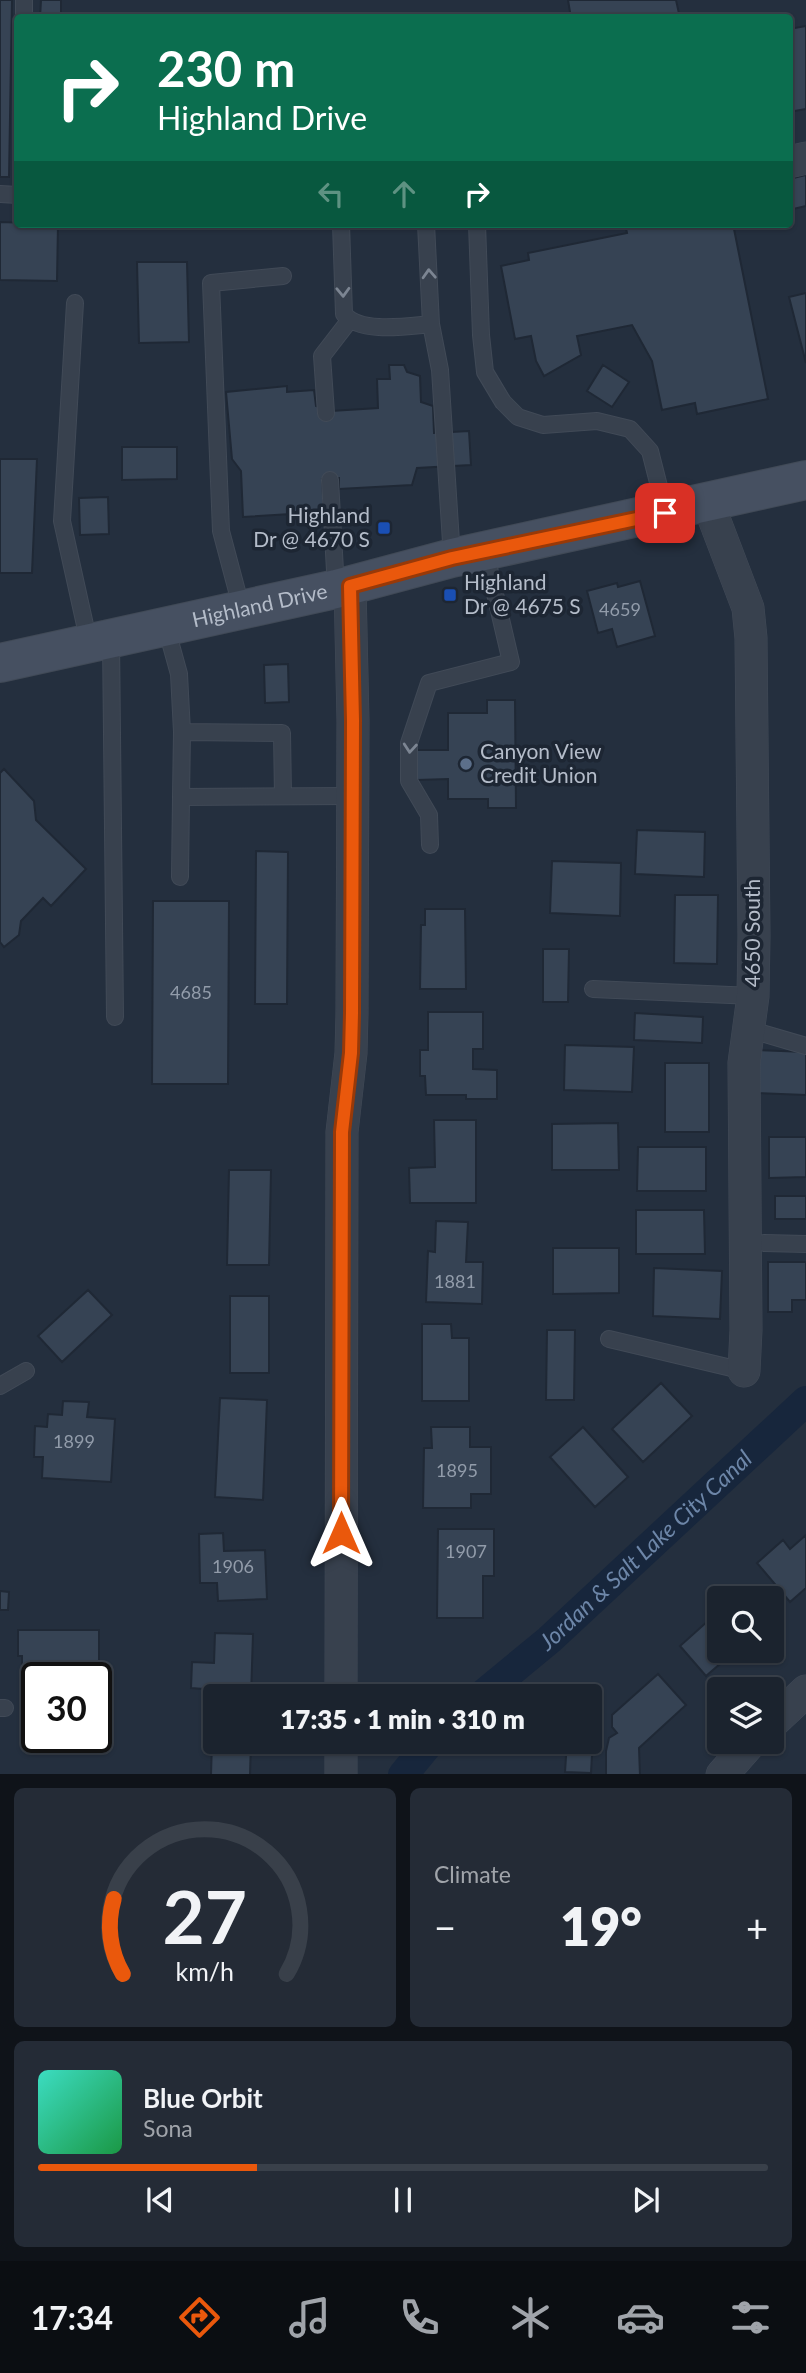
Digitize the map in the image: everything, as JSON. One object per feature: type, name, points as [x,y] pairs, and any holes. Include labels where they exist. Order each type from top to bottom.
[{"type":"main road","name":"Highland Drive","points":[[0,663],[806,480]]},
{"type":"street","name":"4650 South","points":[[708,503],[748,608],[751,638],[754,936],[753,996],[744,1063],[744,1371]]},
{"type":"street","points":[[341,1684],[342,1132],[351,1053],[352,796],[352,637],[343,587]]},
{"type":"street","points":[[784,1712],[806,1691]]},
{"type":"street","points":[[341,1754],[341,1774]]},
{"type":"street","points":[[722,1774],[740,1754]]},
{"type":"lane","points":[[341,228],[344,314],[349,321],[376,327],[431,324]]},
{"type":"lane","points":[[426,228],[431,324],[469,555],[511,662],[429,683],[409,743],[409,781],[429,815],[430,845]]},
{"type":"lane","points":[[477,228],[485,372],[503,402],[519,417],[542,425],[597,421],[631,429],[650,450],[665,513]]},
{"type":"lane","points":[[242,610],[221,531],[211,283],[283,276]]},
{"type":"lane","points":[[75,303],[62,521],[100,642],[115,1017]]},
{"type":"lane","points":[[326,413],[323,356],[349,321]]},
{"type":"lane","points":[[330,480],[343,587]]},
{"type":"lane","points":[[166,627],[179,674],[182,732],[180,877]]},
{"type":"lane","points":[[182,732],[282,733],[283,796]]},
{"type":"lane","points":[[181,797],[352,796]]},
{"type":"lane","points":[[593,989],[753,996]]},
{"type":"lane","points":[[748,1028],[806,1046]]},
{"type":"lane","points":[[764,1243],[806,1244]]},
{"type":"lane","points":[[608,1339],[744,1371]]},
{"type":"lane","points":[[0,1386],[26,1371]]},
{"type":"building","points":[[0,0],[12,0],[9,177],[0,177]]},
{"type":"building","points":[[41,0],[61,0],[61,14],[40,14]]},
{"type":"building","points":[[568,0],[676,0],[679,14],[570,14]]},
{"type":"building","points":[[806,26],[806,109],[793,111],[793,28]]},
{"type":"building","points":[[806,175],[806,206],[793,209],[793,178]]},
{"type":"building","points":[[0,222],[14,222],[14,228],[58,228],[57,281],[0,280]]},
{"type":"building","points":[[626,228],[734,228],[768,399],[697,414],[695,403],[662,410],[652,361],[632,325],[577,336],[581,355],[544,376],[536,361],[531,336],[515,339],[501,266],[529,260],[528,253],[627,233]]},
{"type":"building","points":[[137,262],[187,262],[189,342],[139,343]]},
{"type":"building","points":[[806,293],[806,363],[789,297]]},
{"type":"building","points":[[389,365],[404,365],[407,372],[420,376],[421,402],[433,406],[434,433],[469,431],[471,465],[417,468],[412,485],[339,489],[339,478],[322,479],[324,512],[243,517],[241,471],[232,459],[226,392],[287,386],[287,392],[314,390],[316,406],[331,411],[378,408],[377,379],[390,379]]},
{"type":"building","points":[[603,365],[629,382],[612,407],[587,391]]},
{"type":"building","points":[[122,447],[177,447],[177,479],[122,480]]},
{"type":"building","points":[[0,459],[37,459],[32,573],[0,573]]},
{"type":"building","points":[[108,497],[109,534],[80,535],[79,498]]},
{"type":"building","points":[[640,581],[655,636],[617,647],[612,629],[598,633],[587,591],[617,583],[618,587]]},
{"type":"building","points":[[288,664],[289,702],[265,703],[264,665]]},
{"type":"building","name":"Canyon View Credit Union","points":[[487,700],[515,700],[516,808],[488,808],[488,799],[448,799],[448,779],[417,780],[416,750],[448,750],[448,713],[487,713]]},
{"type":"building","points":[[4,769],[34,801],[36,820],[86,869],[51,906],[43,898],[21,921],[19,935],[4,947],[0,942],[0,773]]},
{"type":"building","points":[[637,830],[705,832],[704,877],[635,874]]},
{"type":"building","points":[[256,851],[288,852],[287,1004],[255,1004]]},
{"type":"building","points":[[552,861],[621,863],[620,916],[550,913]]},
{"type":"building","points":[[675,895],[718,895],[717,964],[674,963]]},
{"type":"building","points":[[153,901],[229,901],[228,1084],[152,1084]]},
{"type":"building","points":[[425,909],[465,909],[466,989],[420,989],[421,925],[425,925]]},
{"type":"building","points":[[543,949],[569,949],[568,1002],[543,1002]]},
{"type":"building","points":[[428,1012],[483,1012],[483,1049],[473,1049],[473,1069],[497,1070],[497,1099],[466,1099],[466,1095],[426,1095],[425,1076],[420,1076],[420,1050],[428,1050]]},
{"type":"building","points":[[635,1013],[703,1017],[702,1043],[634,1040]]},
{"type":"building","points":[[565,1045],[634,1047],[632,1092],[564,1090]]},
{"type":"building","points":[[758,1050],[806,1052],[806,1095],[757,1093]]},
{"type":"building","points":[[665,1063],[709,1063],[709,1132],[665,1132]]},
{"type":"building","points":[[434,1120],[476,1120],[476,1203],[410,1203],[409,1168],[435,1167]]},
{"type":"building","points":[[618,1123],[619,1170],[552,1170],[552,1124]]},
{"type":"building","points":[[769,1137],[806,1137],[806,1177],[769,1178]]},
{"type":"building","points":[[638,1147],[706,1147],[706,1191],[637,1191]]},
{"type":"building","points":[[229,1170],[271,1170],[269,1265],[227,1265]]},
{"type":"building","points":[[775,1196],[806,1196],[806,1219],[775,1219]]},
{"type":"building","points":[[636,1210],[704,1210],[705,1254],[636,1254]]},
{"type":"building","points":[[436,1221],[468,1222],[466,1262],[483,1262],[482,1304],[426,1302],[428,1251],[435,1252]]},
{"type":"building","points":[[553,1248],[619,1248],[619,1293],[553,1294]]},
{"type":"building","points":[[768,1262],[806,1262],[806,1300],[792,1300],[792,1312],[768,1312]]},
{"type":"building","points":[[654,1268],[722,1271],[720,1319],[653,1316]]},
{"type":"building","points":[[88,1290],[112,1315],[62,1362],[38,1336]]},
{"type":"building","points":[[230,1296],[269,1296],[269,1373],[230,1373]]},
{"type":"building","points":[[422,1324],[451,1324],[452,1338],[469,1338],[469,1401],[422,1401]]},
{"type":"building","points":[[547,1330],[575,1330],[574,1400],[546,1400]]},
{"type":"building","points":[[661,1383],[692,1416],[643,1462],[612,1429]]},
{"type":"building","points":[[220,1398],[267,1400],[263,1500],[215,1497]]},
{"type":"building","points":[[63,1401],[89,1402],[87,1417],[115,1419],[111,1482],[42,1478],[43,1457],[34,1457],[35,1426],[47,1427],[48,1414],[62,1415]]},
{"type":"building","points":[[431,1427],[470,1427],[470,1447],[491,1447],[491,1494],[471,1494],[471,1508],[423,1508],[424,1448],[432,1448]]},
{"type":"building","points":[[583,1427],[628,1477],[595,1507],[550,1457]]},
{"type":"building","points":[[438,1529],[494,1529],[494,1576],[483,1576],[483,1618],[437,1618]]},
{"type":"building","points":[[223,1533],[224,1551],[265,1550],[267,1599],[218,1601],[217,1583],[200,1583],[199,1534]]},
{"type":"building","points":[[806,1535],[806,1588],[790,1602],[784,1595],[784,1586],[776,1586],[757,1563],[783,1540],[790,1549]]},
{"type":"building","points":[[0,1591],[9,1592],[8,1610],[0,1610]]},
{"type":"building","points":[[707,1622],[707,1663],[721,1663],[706,1676],[680,1646]]},
{"type":"building","points":[[18,1630],[99,1630],[99,1662],[22,1662],[22,1656],[18,1656]]},
{"type":"building","points":[[215,1633],[253,1634],[251,1684],[203,1684],[203,1689],[191,1688],[192,1662],[214,1663]]},
{"type":"building","points":[[658,1674],[686,1705],[639,1748],[640,1774],[606,1774],[609,1738],[617,1733],[612,1727],[612,1715]]},
{"type":"building","points":[[212,1754],[251,1754],[250,1774],[211,1774]]},
{"type":"building","points":[[566,1754],[592,1754],[591,1773],[565,1772]]},
{"type":"waterway","name":"Jordan & Salt Lake City Canal","points":[[496,1684],[549,1640],[806,1401]]},
{"type":"waterway","name":"Jordan & Salt Lake City Canal","points":[[404,1774],[420,1754]]},
{"type":"place","name":"Highland Dr @ 4670 S","points":[[384,528]]},
{"type":"place","name":"Highland Dr @ 4675 S","points":[[450,595]]},
{"type":"place","name":"Canyon View Credit Union","points":[[466,764]]},
{"type":"route","points":[[341,1533],[342,1115],[351,1053],[352,1013],[353,721],[350,586],[452,558],[665,513]]}]
